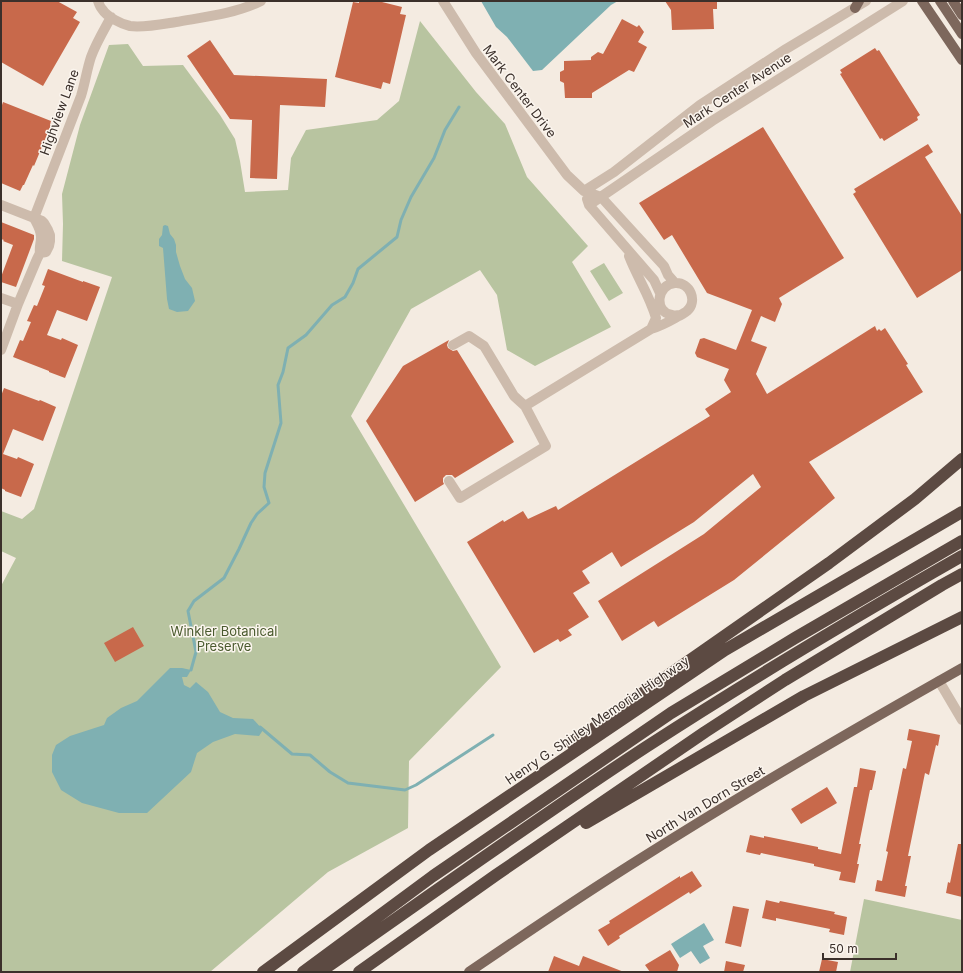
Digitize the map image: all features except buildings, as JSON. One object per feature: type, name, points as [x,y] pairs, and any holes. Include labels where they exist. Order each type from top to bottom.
[{"type":"highway","points":[[429,850],[624,706],[823,567],[915,499],[962,460]]},
{"type":"highway","points":[[915,499],[962,470]]},
{"type":"highway","name":"Henry G. Shirley Memorial Highway","points":[[263,972],[429,850],[725,650],[962,512]]},
{"type":"highway","points":[[303,972],[433,876],[671,713],[795,638],[962,541]]},
{"type":"highway","points":[[320,972],[639,751],[867,610],[962,556]]},
{"type":"highway","points":[[359,972],[496,875],[705,732],[778,685],[962,574]]},
{"type":"highway","points":[[496,875],[804,696],[962,617]]},
{"type":"main road","points":[[922,1],[962,60]]},
{"type":"main road","points":[[940,1],[962,34]]},
{"type":"main road","points":[[953,1],[962,15]]},
{"type":"main road","points":[[954,47],[962,67]]},
{"type":"main road","name":"North Van Dorn Street","points":[[469,972],[557,912],[649,853],[818,751],[962,668]]},
{"type":"street","points":[[98,1],[102,10],[110,17],[121,23],[132,26],[154,25],[234,11],[261,1]]},
{"type":"street","name":"Mark Center Drive","points":[[443,1],[476,54],[567,175],[584,191],[601,197],[664,266],[668,275],[675,283]]},
{"type":"street","name":"Mark Center Avenue","points":[[584,191],[614,172],[700,105],[857,4],[866,1]]},
{"type":"street","name":"Mark Center Avenue","points":[[588,205],[712,121],[903,1]]},
{"type":"street","name":"Highview Lane","points":[[34,218],[85,82],[91,57],[110,17]]},
{"type":"street","points":[[584,191],[588,205],[654,280],[660,293],[659,297],[661,307],[672,315],[681,315]]},
{"type":"street","points":[[1,205],[34,218],[39,226],[41,235],[39,248],[40,253],[18,304],[1,350]]},
{"type":"street","points":[[626,248],[633,267],[641,280],[653,307],[656,318],[651,329]]},
{"type":"street","points":[[524,406],[651,329],[661,326],[685,313],[691,306],[691,292],[684,285],[675,283],[666,286],[660,293]]},
{"type":"street","points":[[1,298],[18,304]]},
{"type":"street","points":[[449,481],[460,498],[546,446],[524,406],[514,396],[484,346],[469,336],[453,345]]},
{"type":"street","points":[[939,681],[962,720]]},
{"type":"green space","name":"Winkler Botanical Preserve","points":[[420,21],[476,92],[505,124],[527,177],[588,246],[572,262],[611,327],[535,366],[507,350],[497,295],[480,270],[411,309],[351,416],[501,667],[409,761],[408,828],[328,872],[210,972],[1,972],[1,586],[16,558],[1,551],[1,511],[22,519],[34,509],[112,277],[62,261],[62,194],[80,125],[109,45],[128,44],[143,66],[183,65],[220,115],[235,139],[245,192],[288,190],[291,158],[306,130],[377,120],[399,101]]},
{"type":"green space","points":[[604,263],[623,293],[609,301],[590,271]]},
{"type":"green space","points":[[864,899],[962,920],[962,972],[850,972]]},
{"type":"water","points":[[481,1],[618,1],[611,5],[542,70],[533,71],[507,37],[496,27]]},
{"type":"water","points":[[163,226],[168,226],[170,234],[174,239],[176,252],[185,279],[192,288],[195,301],[188,311],[177,312],[169,309],[163,248],[159,246],[159,239],[162,235]]},
{"type":"water","points":[[170,668],[191,670],[187,677],[182,677],[184,685],[190,688],[196,682],[208,692],[220,712],[233,718],[253,719],[263,730],[259,736],[235,734],[213,742],[197,753],[191,772],[147,813],[119,813],[82,803],[61,790],[52,772],[52,755],[56,745],[70,736],[104,725],[107,718],[121,708],[137,701]]},
{"type":"water","points":[[704,923],[714,940],[703,946],[710,958],[700,964],[691,951],[680,958],[671,944]]},
{"type":"waterway","points":[[191,670],[196,652],[188,611],[194,601],[224,578],[251,523],[257,514],[269,503],[264,487],[265,473],[281,423],[278,385],[283,372],[288,348],[306,335],[332,305],[345,297],[353,283],[358,269],[397,237],[401,220],[411,197],[434,158],[445,130],[459,107]]},
{"type":"waterway","points":[[260,727],[292,754],[310,755],[330,772],[348,783],[405,790],[416,785],[493,735]]}]
